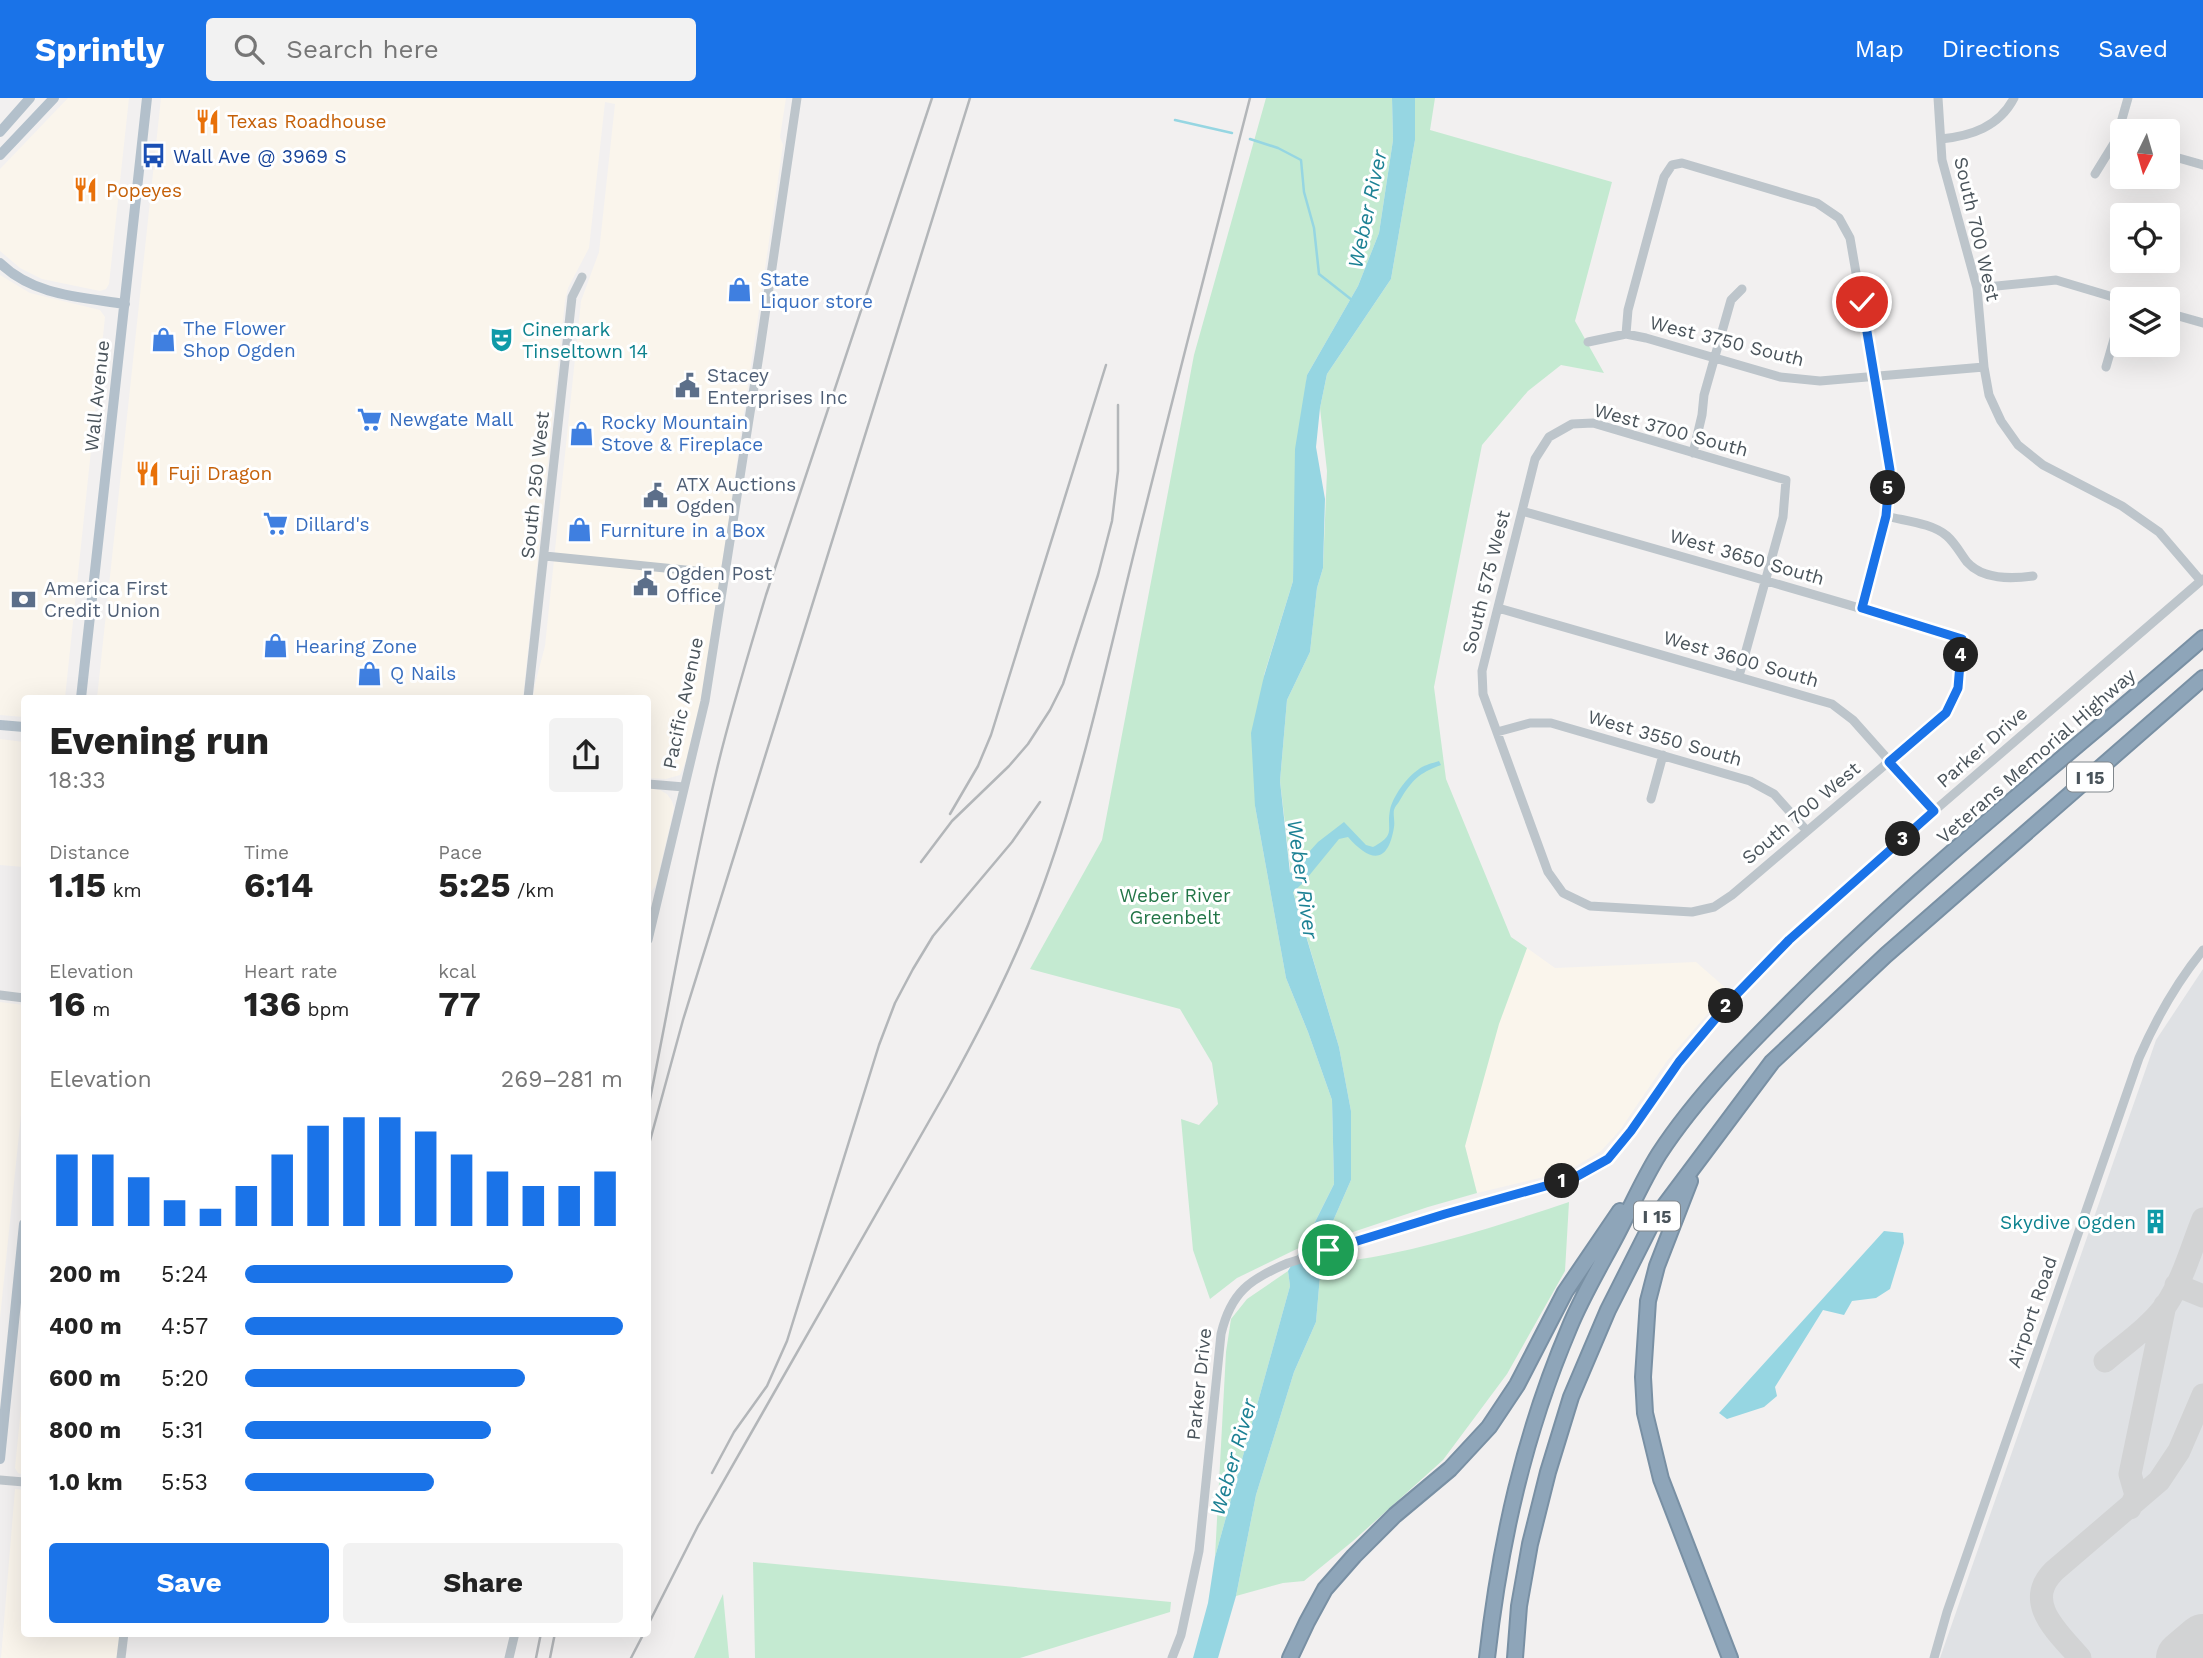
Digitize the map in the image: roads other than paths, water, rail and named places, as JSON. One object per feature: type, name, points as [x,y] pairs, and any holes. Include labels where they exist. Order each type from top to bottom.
[{"type":"highway","name":"Veterans Memorial Highway","points":[[1487,1658],[1507,1522],[1524,1454],[1544,1392],[1571,1323],[1658,1155],[1695,1106],[1761,1031],[1866,927],[2203,638]]},
{"type":"highway","name":"I 15","points":[[1515,1658],[1519,1606],[1530,1544],[1571,1397],[1608,1310],[1653,1221],[1772,1062],[1886,956],[2203,678]]},
{"type":"highway","points":[[1290,1658],[1325,1589],[1395,1515],[1450,1469],[1489,1427],[1517,1385],[1565,1292],[1658,1155]]},
{"type":"highway","points":[[1696,1165],[1657,1266],[1648,1301],[1643,1377],[1645,1413],[1661,1479],[1730,1658]]},
{"type":"main road","points":[[0,132],[30,98]]},
{"type":"main road","points":[[0,155],[54,98]]},
{"type":"main road","name":"Wall Avenue","points":[[81,695],[147,99]]},
{"type":"main road","points":[[0,264],[37,288],[125,304]]},
{"type":"main road","points":[[0,725],[21,727]]},
{"type":"main road","points":[[0,1459],[21,1253]]},
{"type":"street","name":"Pacific Avenue","points":[[651,908],[705,701],[797,98]]},
{"type":"street","name":"South 700 West","points":[[1938,98],[1942,160],[1977,288],[1989,395],[2001,421],[2018,445],[2043,465],[2122,506],[2159,532],[2202,580]]},
{"type":"street","points":[[1941,139],[1967,136],[1991,124],[2010,106],[2014,98]]},
{"type":"street","points":[[2124,119],[2128,98]]},
{"type":"street","points":[[2095,174],[2110,153]]},
{"type":"street","points":[[2180,159],[2203,166]]},
{"type":"street","points":[[1626,334],[1628,310],[1664,177],[1672,165],[1682,163],[1817,203],[1839,218],[1850,238],[1890,470],[1886,516],[1862,608]]},
{"type":"street","name":"South 250 West","points":[[528,695],[572,297],[583,277]]},
{"type":"street","points":[[1977,288],[2056,280],[2110,296]]},
{"type":"street","points":[[1693,453],[1704,395],[1731,300],[1742,289]]},
{"type":"street","points":[[2180,316],[2203,323]]},
{"type":"street","name":"West 3750 South","points":[[1588,342],[1626,334],[1780,377],[1820,381],[1984,367]]},
{"type":"street","points":[[2106,368],[2110,354]]},
{"type":"street","name":"West 3700 South","points":[[1549,437],[1572,424],[1593,423],[1786,480],[1783,517],[1766,580]]},
{"type":"street","name":"South 575 West","points":[[1549,437],[1535,459],[1482,671],[1482,694],[1548,872],[1563,893],[1591,906],[1692,912],[1714,906]]},
{"type":"street","name":"West 3650 South","points":[[1522,511],[1962,639]]},
{"type":"street","points":[[1886,516],[1936,529],[1948,536],[1969,564],[1979,572],[2012,579],[2033,576]]},
{"type":"street","points":[[545,556],[725,573]]},
{"type":"street","points":[[1739,676],[1766,580]]},
{"type":"street","name":"Parker Drive","points":[[1172,1658],[1181,1634],[1199,1550],[1218,1350],[1225,1318],[1243,1287],[1264,1273],[1288,1263],[1445,1214],[1574,1178],[1608,1159],[1679,1062],[1732,999],[1789,940],[2202,580]]},
{"type":"street","name":"West 3600 South","points":[[1498,608],[1832,704],[1853,720],[1934,811]]},
{"type":"street","name":"South 700 West","points":[[1714,906],[1732,895],[1946,713],[1958,688],[1962,639]]},
{"type":"street","name":"West 3550 South","points":[[1497,733],[1530,723],[1551,723],[1750,781],[1774,794],[1807,831]]},
{"type":"street","points":[[1651,799],[1663,755]]},
{"type":"street","points":[[651,784],[684,787]]},
{"type":"street","name":"Airport Road","points":[[1934,1658],[1947,1612],[2139,1058],[2175,989],[2203,950]]},
{"type":"street","points":[[0,995],[21,998]]},
{"type":"street","points":[[0,1480],[21,1482]]},
{"type":"street","points":[[121,1658],[124,1637]]},
{"type":"street","points":[[509,1658],[514,1637]]},
{"type":"water","name":"Weber River","points":[[1392,98],[1415,98],[1415,140],[1391,279],[1327,374],[1320,408],[1316,447],[1325,499],[1323,568],[1317,588],[1310,652],[1287,700],[1280,781],[1290,873],[1318,842],[1344,822],[1366,845],[1373,847],[1385,839],[1389,831],[1392,805],[1405,782],[1423,766],[1439,761],[1441,765],[1422,774],[1404,793],[1394,809],[1391,839],[1383,853],[1371,855],[1348,837],[1339,839],[1293,892],[1339,1047],[1351,1111],[1351,1180],[1330,1228],[1321,1264],[1316,1322],[1294,1372],[1256,1495],[1236,1596],[1218,1658],[1193,1658],[1208,1603],[1215,1557],[1290,1286],[1288,1271],[1334,1184],[1332,1100],[1286,978],[1255,806],[1251,733],[1264,676],[1293,581],[1295,449],[1307,375],[1358,286],[1379,233],[1393,140]]},
{"type":"water","points":[[1884,1231],[1903,1233],[1904,1243],[1890,1289],[1876,1298],[1852,1301],[1844,1315],[1823,1310],[1775,1387],[1777,1396],[1764,1407],[1727,1419],[1719,1413]]},
{"type":"waterway","points":[[1175,120],[1232,133]]},
{"type":"waterway","points":[[1250,139],[1278,148],[1301,160],[1304,192],[1314,228],[1319,274],[1352,300]]},
{"type":"railway","points":[[651,1094],[698,854],[734,703],[766,595],[932,98]]},
{"type":"railway","points":[[651,1137],[683,1020],[970,98]]},
{"type":"railway","points":[[651,1619],[698,1526],[961,1065],[997,994],[1039,897],[1082,761],[1250,98]]},
{"type":"railway","points":[[950,814],[978,766],[991,735],[1106,365]]},
{"type":"railway","points":[[921,862],[952,821],[1028,744],[1063,684],[1098,575],[1112,521],[1118,471],[1118,405]]},
{"type":"railway","points":[[712,1473],[734,1432],[767,1386],[787,1341],[879,1045],[895,1003],[933,936],[1012,842],[1040,802]]},
{"type":"railway","points":[[536,1658],[540,1637]]},
{"type":"railway","points":[[550,1658],[554,1637]]},
{"type":"railway","points":[[631,1658],[642,1637]]},
{"type":"place","name":"Texas Roadhouse","points":[[207,121]]},
{"type":"place","name":"Wall Ave @ 3969 S","points":[[153,156]]},
{"type":"place","name":"Popeyes","points":[[86,190]]},
{"type":"place","name":"State Liquor store","points":[[740,290]]},
{"type":"place","name":"The Flower Shop Ogden","points":[[163,339]]},
{"type":"place","name":"Cinemark Tinseltown 14","points":[[502,340]]},
{"type":"place","name":"Stacey Enterprises Inc","points":[[687,386]]},
{"type":"place","name":"Newgate Mall","points":[[369,419]]},
{"type":"place","name":"Rocky Mountain Stove & Fireplace","points":[[581,433]]},
{"type":"place","name":"Fuji Dragon","points":[[148,473]]},
{"type":"place","name":"ATX Auctions Ogden","points":[[656,495]]},
{"type":"place","name":"Dillard's","points":[[275,524]]},
{"type":"place","name":"Furniture in a Box","points":[[580,530]]},
{"type":"place","name":"Ogden Post Office","points":[[646,584]]},
{"type":"place","name":"America First Credit Union","points":[[24,599]]},
{"type":"place","name":"Hearing Zone","points":[[275,646]]},
{"type":"place","name":"Q Nails","points":[[370,673]]},
{"type":"place","name":"Skydive Ogden","points":[[2156,1222]]},
{"type":"park label","name":"Weber River Greenbelt","points":[[1175,906]]}]
